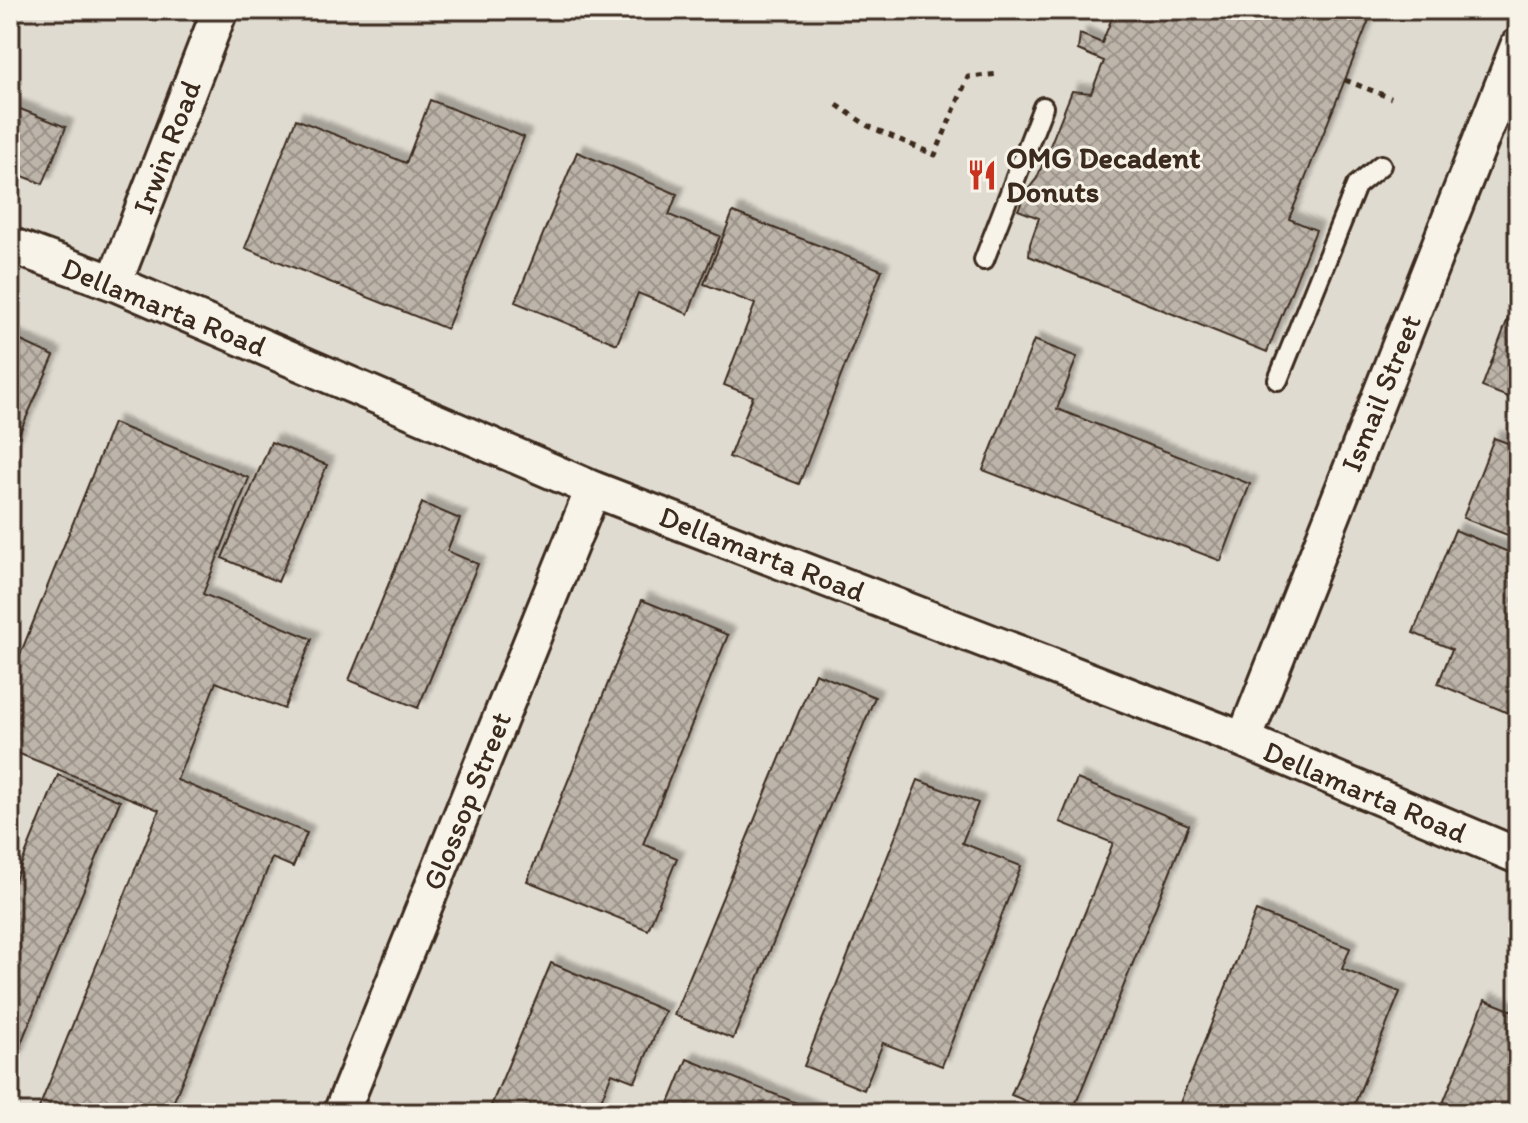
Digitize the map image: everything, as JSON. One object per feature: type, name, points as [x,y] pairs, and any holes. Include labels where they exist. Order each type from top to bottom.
[{"type":"street","name":"Irwin Road","points":[[114,283],[220,10]]},
{"type":"street","name":"Ismail Street","points":[[1244,740],[1518,46]]},
{"type":"street","name":"Dellamarta Road","points":[[10,245],[114,283],[593,489],[1244,740],[1518,856]]},
{"type":"street","name":"Glossop Street","points":[[341,1113],[593,489]]},
{"type":"lane","points":[[984,260],[1043,107]]},
{"type":"lane","points":[[1278,380],[1356,186],[1381,165]]},
{"type":"path","points":[[837,105],[868,126],[935,155],[968,77],[999,74]]},
{"type":"path","points":[[1345,80],[1391,98]]},
{"type":"shaded area","points":[[10,10],[1518,10],[1518,1113],[10,1113]]},
{"type":"building","points":[[1115,10],[1373,10],[1289,219],[1316,230],[1267,352],[1029,256],[1039,218],[1018,210],[1037,178],[1072,91],[1091,93],[1104,61],[1078,50],[1080,34],[1102,43]]},
{"type":"building","points":[[430,100],[524,137],[447,329],[245,248],[296,119],[406,163]]},
{"type":"building","points":[[10,105],[66,127],[43,184],[10,171]]},
{"type":"building","points":[[577,152],[677,194],[669,215],[720,236],[688,314],[638,293],[617,344],[515,302]]},
{"type":"building","points":[[733,212],[882,270],[799,484],[729,457],[753,396],[724,385],[755,304],[704,284]]},
{"type":"building","points":[[1510,313],[1518,316],[1518,401],[1482,387]]},
{"type":"building","points":[[10,336],[54,356],[10,454]]},
{"type":"building","points":[[1034,340],[1077,357],[1057,409],[1250,484],[1221,561],[983,470]]},
{"type":"building","points":[[113,423],[249,478],[203,594],[312,639],[284,709],[216,682],[177,780],[307,833],[293,867],[272,858],[169,1113],[37,1113],[159,810],[10,750],[10,680]]},
{"type":"building","points":[[1494,438],[1518,447],[1518,539],[1463,518]]},
{"type":"building","points":[[271,442],[327,465],[278,582],[222,558]]},
{"type":"building","points":[[422,503],[460,519],[447,551],[478,564],[418,708],[349,680]]},
{"type":"building","points":[[1455,530],[1518,556],[1518,717],[1438,684],[1452,649],[1413,633]]},
{"type":"building","points":[[642,600],[728,635],[643,844],[677,858],[648,930],[527,881]]},
{"type":"building","points":[[815,673],[875,697],[733,1039],[674,1015]]},
{"type":"building","points":[[58,775],[120,801],[10,1070],[10,892]]},
{"type":"building","points":[[1077,779],[1189,825],[1072,1113],[1056,1113],[1011,1095],[1113,843],[1060,822]]},
{"type":"building","points":[[918,780],[978,803],[962,843],[1021,866],[942,1066],[883,1043],[864,1090],[804,1066]]},
{"type":"building","points":[[1256,911],[1350,948],[1342,969],[1400,992],[1351,1113],[1176,1113]]},
{"type":"building","points":[[551,963],[665,1011],[635,1082],[612,1073],[596,1113],[488,1113]]},
{"type":"building","points":[[1485,1000],[1518,1013],[1518,1095],[1511,1113],[1439,1113]]},
{"type":"building","points":[[687,1059],[819,1112],[819,1113],[665,1113]]},
{"type":"place","name":"OMG Decadent Donuts","points":[[982,175]]}]
